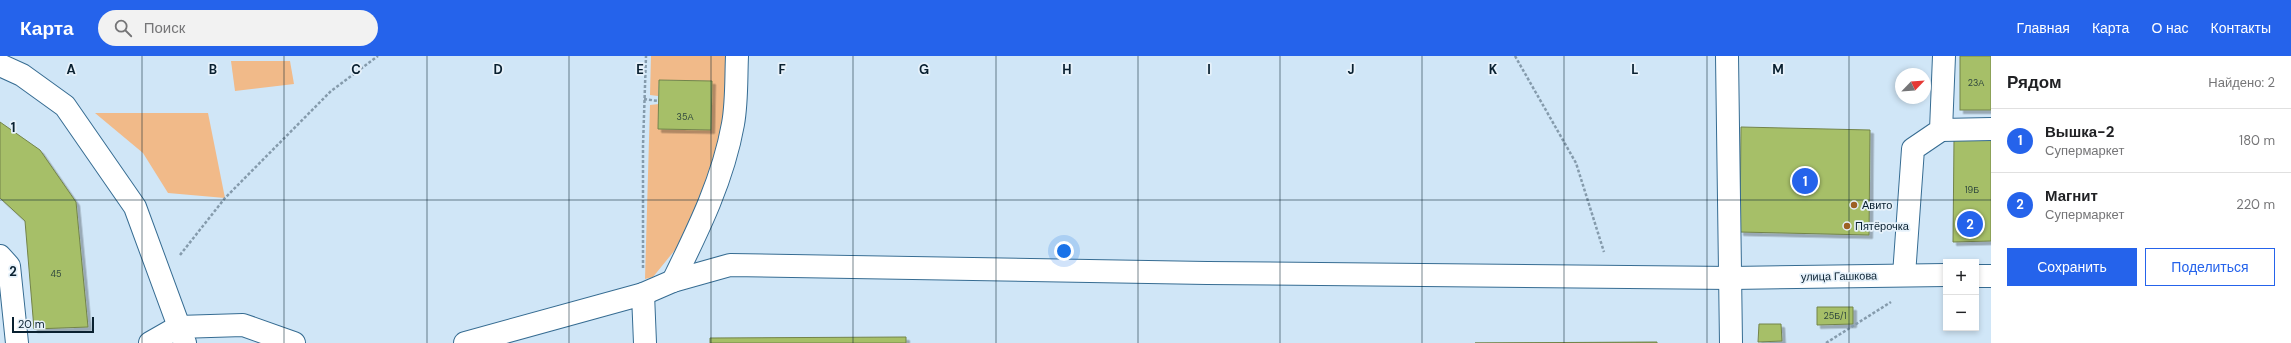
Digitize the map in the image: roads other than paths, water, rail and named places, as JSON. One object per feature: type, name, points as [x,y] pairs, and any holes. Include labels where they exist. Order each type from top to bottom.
[{"type":"street","points":[[673,281],[709,207],[723,167],[733,123],[737,56]]},
{"type":"street","points":[[1727,56],[1732,278],[1731,343]]},
{"type":"street","points":[[1941,130],[1944,56]]},
{"type":"street","points":[[0,65],[22,75],[65,106],[135,206],[181,335]]},
{"type":"street","points":[[1904,275],[1913,148],[1941,130],[1991,129]]},
{"type":"street","points":[[0,256],[9,266],[17,343]]},
{"type":"street","name":"улица Гашкова","points":[[465,343],[489,340],[643,294],[673,281],[730,265],[1732,278],[1943,275]]},
{"type":"street","points":[[1979,276],[1991,276]]},
{"type":"street","points":[[643,294],[645,343]]},
{"type":"street","points":[[150,343],[181,335],[243,325],[294,343]]},
{"type":"place","name":"Вышка-2","points":[[1805,181]]},
{"type":"place","name":"Авито","points":[[1854,205]]},
{"type":"place","name":"Магнит","points":[[1970,224]]},
{"type":"place","name":"Пятёрочка","points":[[1847,226]]}]
